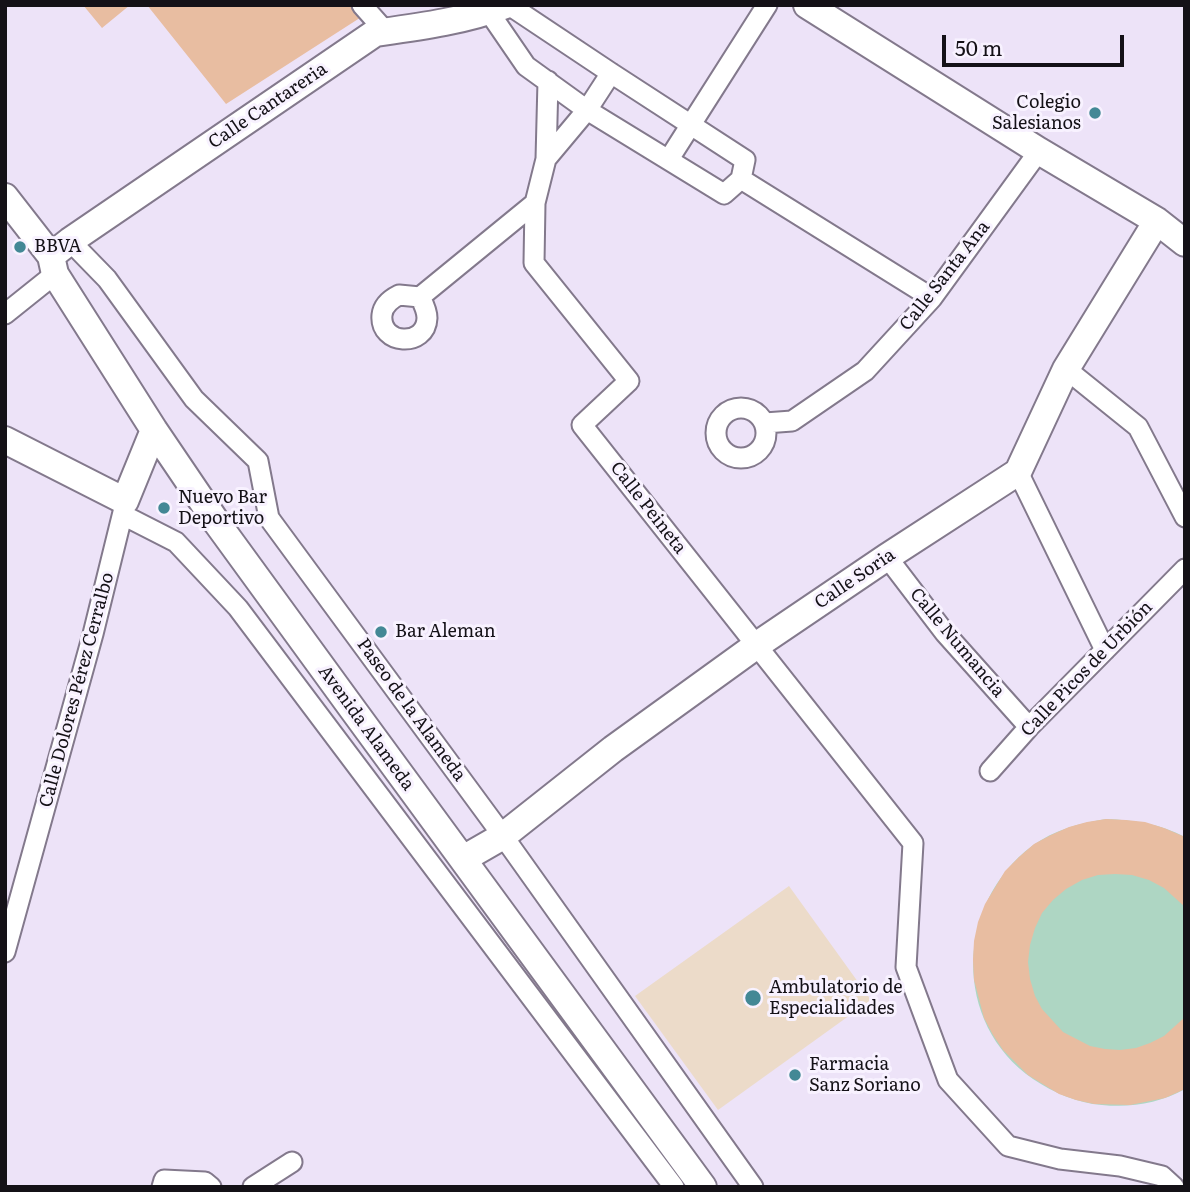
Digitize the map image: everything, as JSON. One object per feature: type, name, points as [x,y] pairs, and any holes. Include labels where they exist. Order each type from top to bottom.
[{"type":"street","points":[[362,5],[386,32]]},
{"type":"street","points":[[669,159],[766,5]]},
{"type":"street","points":[[807,5],[1039,151],[1157,221],[1185,243]]},
{"type":"street","points":[[501,7],[611,73],[745,160],[741,178],[724,194],[587,110],[526,65],[501,7]]},
{"type":"street","name":"Calle Cantareria","points":[[59,257],[375,33],[501,7]]},
{"type":"street","points":[[546,159],[587,110],[611,73]]},
{"type":"street","points":[[546,159],[548,82]]},
{"type":"street","name":"Calle Santa Ana","points":[[765,423],[792,421],[865,372],[932,298],[1039,151]]},
{"type":"street","name":"Calle Peineta","points":[[546,159],[535,202],[534,263],[629,381],[582,425],[913,843],[906,967],[948,1080],[1008,1146],[1060,1159],[1120,1166],[1163,1175],[1174,1187]]},
{"type":"street","points":[[741,178],[932,298]]},
{"type":"street","name":"Avenida Alameda","points":[[5,197],[59,257],[154,430],[225,534],[704,1187]]},
{"type":"street","points":[[420,297],[535,202]]},
{"type":"street","points":[[1105,650],[1018,472],[1066,369],[1157,221]]},
{"type":"street","points":[[5,314],[59,257]]},
{"type":"street","name":"Paseo de la Alameda","points":[[59,257],[107,279],[194,399],[258,461],[269,518],[503,836],[754,1187]]},
{"type":"street","points":[[1066,369],[1138,427],[1185,517]]},
{"type":"street","name":"Calle Dolores Pérez Cerralbo","points":[[6,947],[93,634],[124,508],[154,430]]},
{"type":"street","points":[[5,440],[124,508],[176,542],[238,608],[674,1187]]},
{"type":"street","name":"Calle Soria","points":[[463,859],[503,836],[613,749],[757,645],[1018,472]]},
{"type":"street","name":"Calle Numancia","points":[[887,557],[945,633],[1029,727]]},
{"type":"street","name":"Calle Picos de Urbión","points":[[990,771],[1029,727],[1185,569]]},
{"type":"street","points":[[253,1187],[292,1162]]},
{"type":"street","points":[[162,1187],[164,1180],[205,1182],[211,1187]]},
{"type":"shaded area","name":"Ambulatorio de Especialidades","points":[[789,886],[871,1000],[718,1110],[635,996]]},
{"type":"green space","points":[[1106,819],[1147,824],[1185,837],[1185,1089],[1166,1098],[1134,1105],[1113,1106],[1075,1100],[1033,1079],[1007,1055],[988,1027],[977,996],[973,963],[977,930],[988,899],[1007,870],[1032,846],[1058,831]]},
{"type":"building","points":[[83,5],[130,5],[102,28]]},
{"type":"building","points":[[147,5],[357,5],[366,14],[226,104]]},
{"type":"building","points":[[1106,819],[1145,822],[1185,837],[1185,907],[1164,888],[1132,875],[1098,875],[1082,880],[1066,889],[1042,913],[1030,945],[1028,962],[1035,996],[1042,1009],[1063,1032],[1090,1046],[1120,1050],[1136,1048],[1164,1036],[1185,1017],[1185,1089],[1165,1098],[1130,1105],[1094,1104],[1076,1100],[1059,1094],[1028,1075],[1003,1050],[993,1035],[984,1018],[974,980],[974,941],[978,922],[985,904],[1005,871],[1034,844],[1051,835],[1069,827]]},
{"type":"place","name":"Colegio Salesianos","points":[[1095,113]]},
{"type":"place","name":"BBVA","points":[[20,247]]},
{"type":"place","name":"Nuevo Bar Deportivo","points":[[164,508]]},
{"type":"place","name":"Bar Aleman","points":[[381,632]]},
{"type":"place","name":"Ambulatorio de Especialidades","points":[[753,998]]},
{"type":"place","name":"Farmacia Sanz Soriano","points":[[795,1075]]}]
